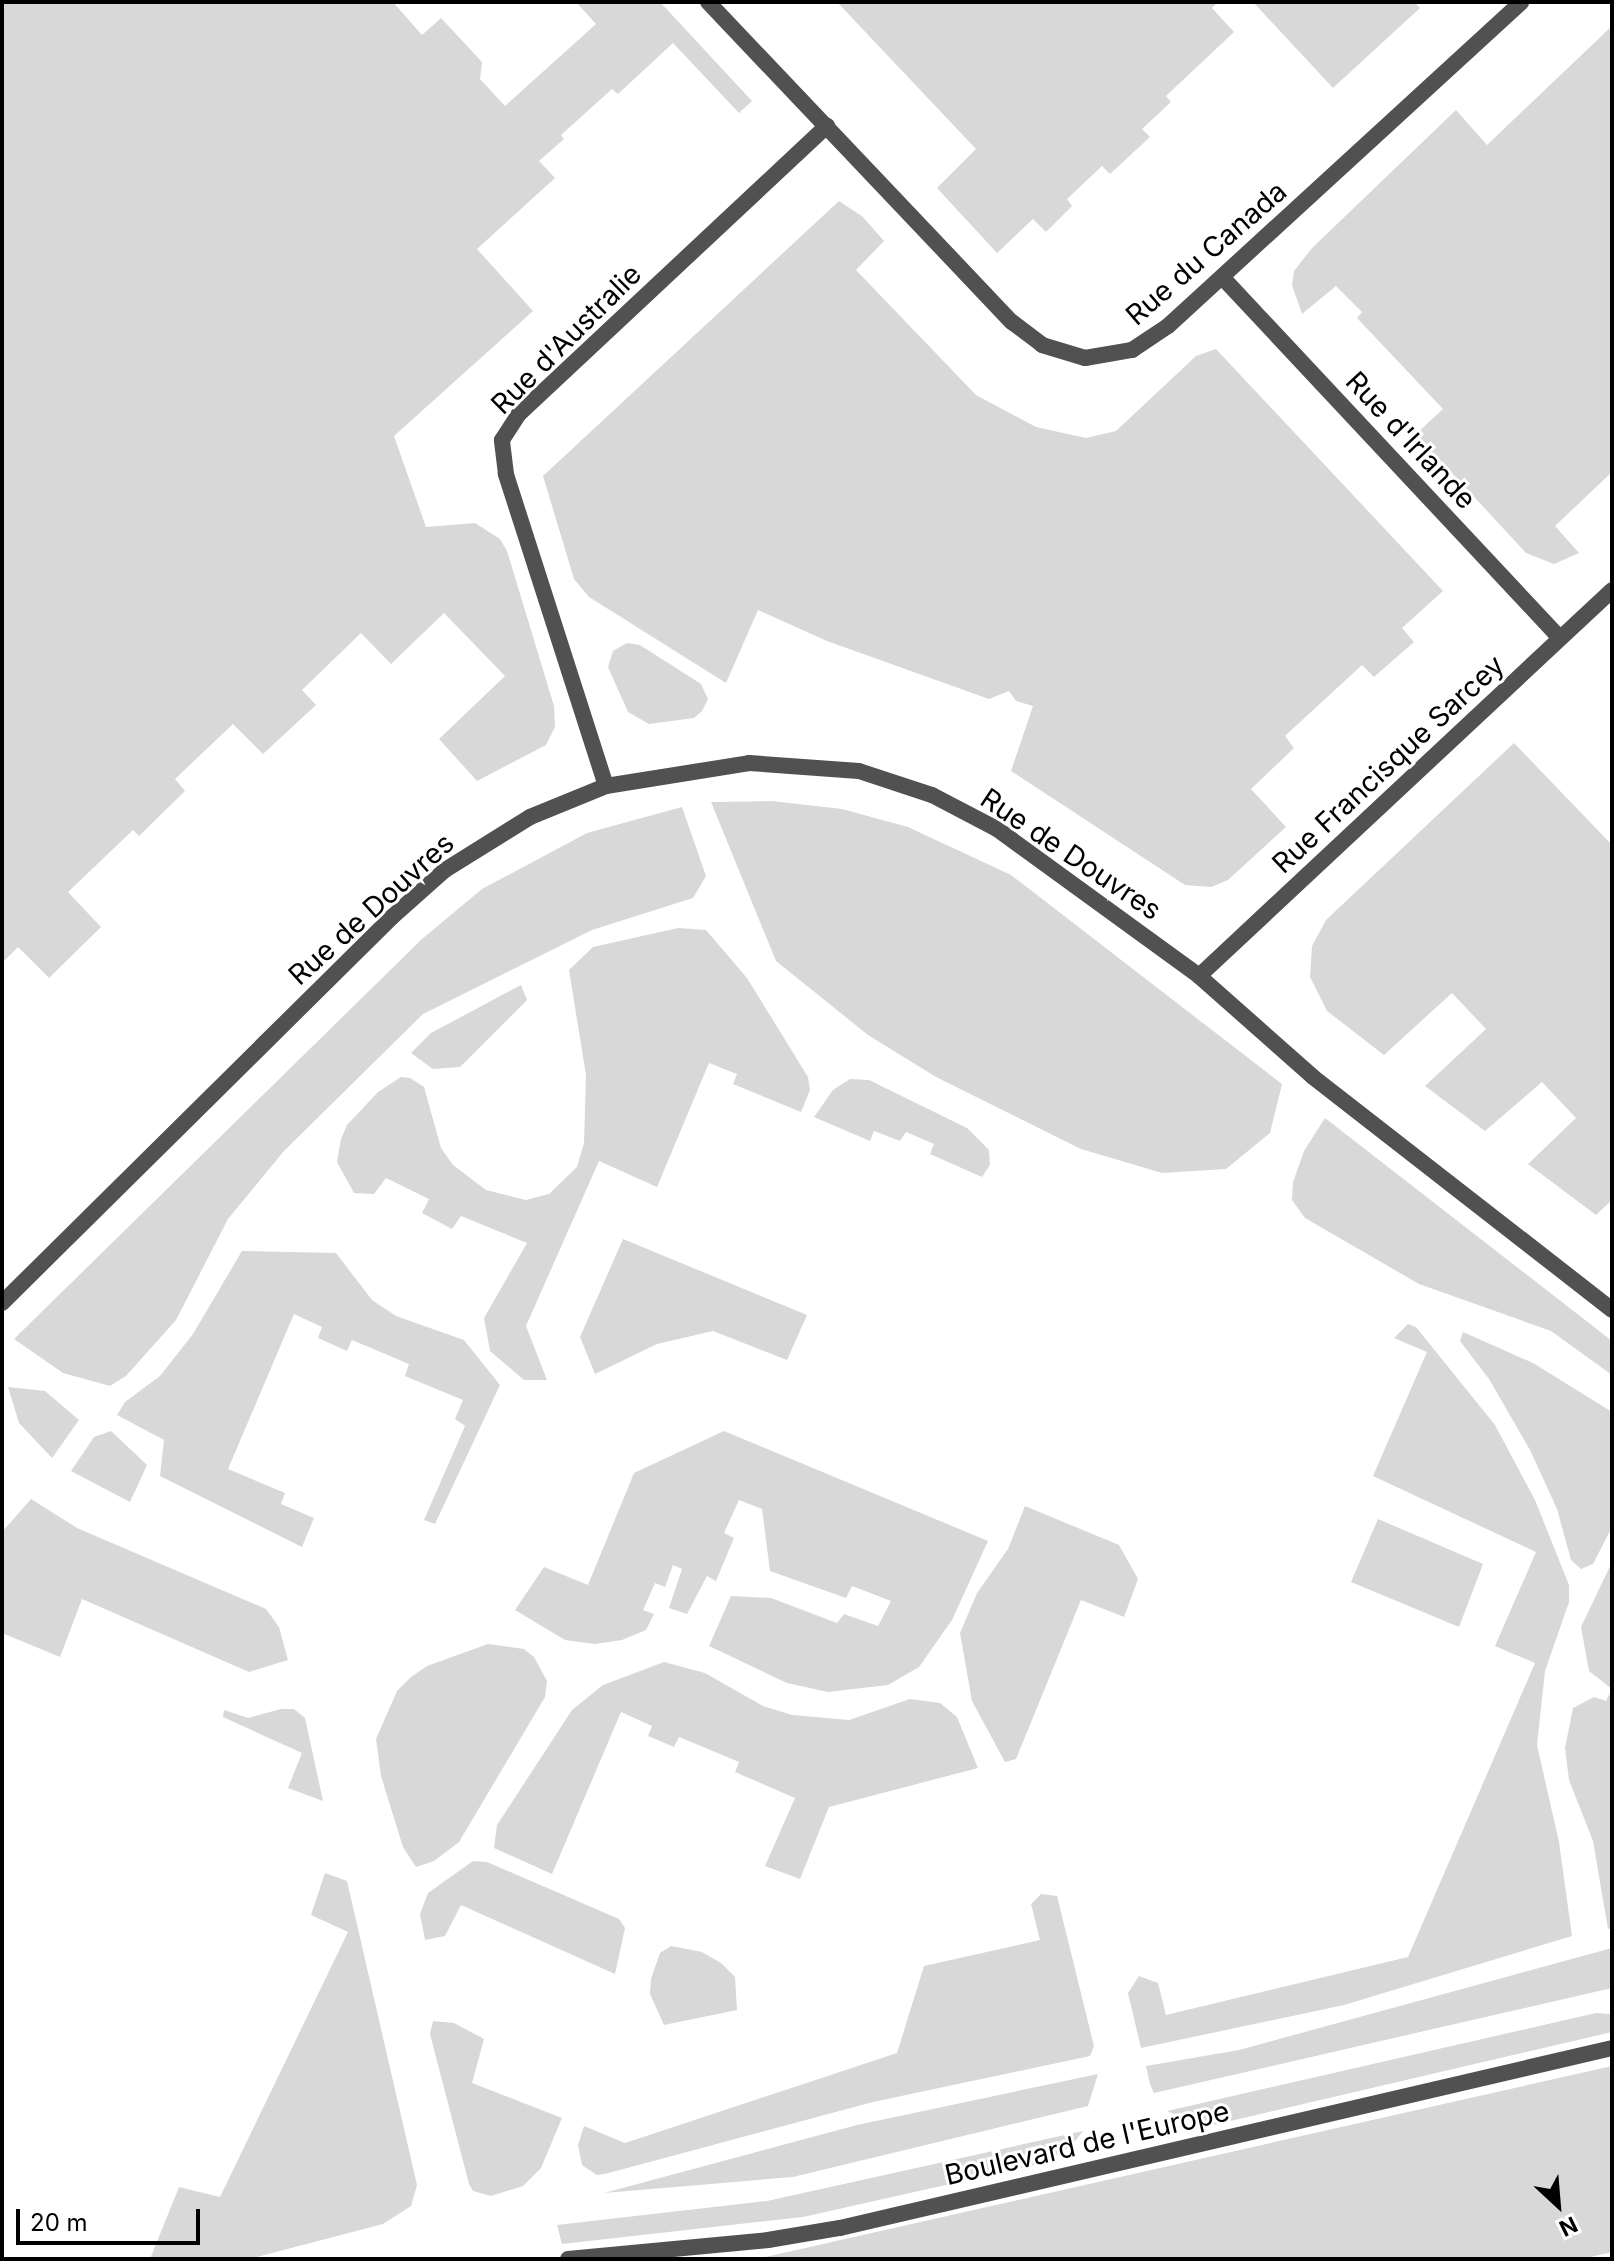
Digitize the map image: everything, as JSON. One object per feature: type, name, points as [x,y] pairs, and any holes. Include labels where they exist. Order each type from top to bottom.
[{"type":"street","name":"Rue du Canada","points":[[708,2],[1012,322],[1042,345],[1066,355],[1107,357],[1132,350],[1223,278],[1521,2]]},
{"type":"street","name":"Rue d'Australie","points":[[606,786],[506,474],[502,440],[519,414],[827,126]]},
{"type":"street","name":"Rue d'Irlande","points":[[1223,278],[1560,638]]},
{"type":"street","name":"Rue Francisque Sarcey","points":[[1199,976],[1612,590]]},
{"type":"street","name":"Rue de Douvres","points":[[2,1303],[392,917],[445,870],[530,817],[606,786],[749,763],[820,765],[896,782],[997,829],[1199,976],[1313,1077],[1612,1310]]},
{"type":"street","name":"Boulevard de l'Europe","points":[[568,2259],[768,2240],[840,2228],[1612,2048]]},
{"type":"shaded area","points":[[2,2],[393,2],[422,35],[441,18],[482,62],[480,79],[505,106],[596,24],[576,2],[660,2],[752,101],[739,113],[673,43],[618,94],[612,89],[561,135],[564,139],[539,161],[555,178],[477,249],[533,311],[394,436],[426,527],[475,523],[500,539],[507,551],[554,706],[555,727],[546,745],[477,781],[439,739],[505,676],[444,613],[391,664],[361,633],[302,690],[316,705],[263,754],[233,724],[175,779],[185,791],[139,836],[133,830],[68,892],[101,927],[49,978],[18,947],[2,963]]},
{"type":"shaded area","points":[[837,2],[1218,2],[1212,8],[1234,32],[1166,96],[1171,102],[1142,129],[1150,137],[1110,174],[1102,166],[1067,199],[1072,206],[1046,232],[1033,219],[997,253],[937,188],[976,149]]},
{"type":"shaded area","points":[[1253,2],[1414,2],[1420,8],[1333,88]]},
{"type":"shaded area","points":[[1612,26],[1612,472],[1555,526],[1579,553],[1554,564],[1526,553],[1416,434],[1443,409],[1357,318],[1362,312],[1336,286],[1302,314],[1292,285],[1294,271],[1312,248],[1456,110],[1487,145]]},
{"type":"shaded area","points":[[839,201],[863,217],[884,241],[856,270],[976,395],[1036,427],[1086,438],[1116,431],[1196,356],[1216,349],[1443,591],[1402,628],[1414,642],[1374,677],[1362,665],[1285,736],[1294,748],[1251,789],[1286,827],[1228,880],[1211,887],[1185,885],[1011,771],[1033,706],[1016,701],[1009,691],[989,699],[827,641],[758,610],[726,683],[589,597],[574,579],[543,476]]},
{"type":"shaded area","points":[[627,643],[640,645],[701,684],[708,699],[702,711],[694,718],[649,724],[628,712],[608,667],[613,651]]},
{"type":"shaded area","points":[[1514,743],[1612,845],[1612,1200],[1596,1215],[1528,1164],[1576,1118],[1542,1082],[1485,1131],[1425,1086],[1486,1029],[1452,993],[1384,1055],[1327,1011],[1310,977],[1312,946],[1326,920]]},
{"type":"shaded area","points":[[772,801],[842,809],[908,827],[1011,875],[1282,1084],[1270,1133],[1226,1169],[1162,1173],[1081,1149],[936,1077],[868,1035],[776,961],[711,802]]},
{"type":"shaded area","points":[[682,807],[706,876],[693,898],[592,930],[423,1014],[284,1151],[228,1219],[176,1320],[126,1376],[110,1386],[63,1373],[14,1339],[422,939],[482,889],[587,833]]},
{"type":"shaded area","points":[[678,928],[706,930],[747,978],[808,1077],[810,1090],[801,1112],[733,1084],[737,1074],[709,1063],[657,1187],[599,1161],[526,1326],[547,1380],[524,1380],[490,1351],[484,1318],[527,1243],[461,1216],[452,1229],[422,1213],[429,1199],[386,1178],[374,1194],[354,1193],[337,1162],[341,1139],[347,1125],[378,1092],[401,1077],[410,1078],[424,1087],[441,1148],[453,1165],[486,1190],[526,1200],[549,1194],[577,1167],[584,1143],[586,1075],[569,970],[593,947]]},
{"type":"shaded area","points":[[521,985],[527,1000],[460,1067],[433,1069],[411,1053],[431,1033]]},
{"type":"shaded area","points":[[850,1079],[869,1080],[967,1128],[989,1150],[990,1165],[982,1177],[930,1154],[934,1144],[906,1132],[900,1141],[874,1131],[870,1141],[814,1117],[833,1090]]},
{"type":"shaded area","points":[[1325,1118],[1612,1341],[1612,1375],[1551,1331],[1419,1284],[1305,1218],[1292,1200],[1293,1182],[1304,1151]]},
{"type":"shaded area","points":[[623,1239],[807,1315],[787,1360],[713,1331],[657,1344],[595,1374],[580,1337]]},
{"type":"shaded area","points":[[242,1251],[336,1253],[372,1300],[396,1316],[464,1340],[500,1385],[435,1524],[424,1520],[465,1426],[455,1419],[463,1400],[405,1376],[409,1364],[352,1340],[347,1351],[318,1338],[322,1327],[294,1314],[228,1469],[285,1493],[281,1504],[314,1518],[302,1547],[160,1476],[164,1440],[117,1415],[125,1402],[160,1376],[193,1334]]},
{"type":"shaded area","points":[[1408,1324],[1416,1327],[1495,1425],[1535,1500],[1569,1585],[1569,1602],[1545,1671],[1537,1745],[1559,1842],[1572,1936],[1344,2005],[1141,2048],[1128,1993],[1139,1976],[1158,1983],[1166,2015],[1408,1957],[1535,1663],[1495,1646],[1536,1552],[1373,1476],[1427,1352],[1394,1338]]},
{"type":"shaded area","points":[[1463,1332],[1533,1363],[1612,1412],[1612,1527],[1593,1564],[1581,1569],[1571,1560],[1557,1509],[1530,1450],[1489,1379],[1460,1341]]},
{"type":"shaded area","points":[[8,1387],[45,1391],[79,1420],[52,1458],[19,1423]]},
{"type":"shaded area","points":[[111,1431],[147,1465],[130,1502],[71,1471],[94,1437]]},
{"type":"shaded area","points":[[724,1431],[988,1541],[952,1620],[919,1667],[888,1685],[828,1692],[787,1683],[709,1646],[731,1596],[771,1598],[837,1623],[844,1614],[878,1626],[891,1601],[852,1586],[846,1598],[770,1571],[762,1509],[739,1500],[724,1533],[734,1538],[716,1581],[707,1576],[687,1614],[669,1608],[682,1569],[673,1565],[665,1587],[655,1583],[643,1610],[654,1614],[646,1630],[622,1640],[595,1644],[565,1640],[515,1610],[544,1567],[588,1585],[634,1473]]},
{"type":"shaded area","points":[[31,1499],[77,1528],[266,1609],[279,1627],[288,1660],[249,1672],[82,1599],[60,1657],[2,1633],[2,1532]]},
{"type":"shaded area","points":[[1025,1506],[1119,1545],[1138,1579],[1124,1617],[1081,1600],[1016,1759],[1005,1762],[972,1701],[960,1633],[977,1593],[1008,1549]]},
{"type":"shaded area","points":[[1378,1519],[1483,1564],[1459,1627],[1351,1582]]},
{"type":"shaded area","points":[[1612,1562],[1612,1689],[1589,1671],[1581,1627]]},
{"type":"shaded area","points":[[488,1644],[524,1649],[534,1657],[547,1681],[545,1697],[459,1842],[434,1861],[416,1867],[403,1847],[381,1776],[376,1739],[397,1691],[411,1677],[427,1666]]},
{"type":"shaded area","points":[[664,1662],[705,1673],[763,1706],[792,1715],[849,1720],[910,1699],[940,1703],[957,1717],[978,1768],[829,1807],[800,1879],[765,1866],[795,1798],[735,1772],[739,1762],[679,1737],[674,1747],[648,1736],[652,1726],[621,1712],[552,1874],[494,1848],[497,1825],[572,1710],[603,1685]]},
{"type":"shaded area","points":[[1612,1689],[1612,1928],[1608,1929],[1593,1841],[1569,1780],[1565,1748],[1573,1708],[1594,1697],[1606,1701]]},
{"type":"shaded area","points":[[281,1709],[294,1709],[305,1718],[323,1801],[288,1788],[302,1753],[223,1717],[224,1710],[248,1718]]},
{"type":"shaded area","points":[[473,1861],[487,1862],[619,1919],[625,1928],[615,1974],[461,1905],[445,1936],[425,1940],[420,1914],[428,1893]]},
{"type":"shaded area","points":[[325,1873],[347,1881],[417,2185],[411,2206],[383,2224],[249,2259],[150,2259],[179,2187],[220,2197],[348,1932],[311,1915]]},
{"type":"shaded area","points":[[1041,1894],[1057,1896],[1094,2046],[1090,2056],[873,2102],[605,2174],[597,2175],[582,2165],[578,2145],[584,2126],[625,2143],[897,2053],[924,1966],[1040,1940],[1031,1904]]},
{"type":"shaded area","points":[[671,1946],[702,1952],[721,1963],[735,1977],[737,2010],[664,2025],[650,1994],[651,1979],[660,1953]]},
{"type":"shaded area","points":[[1612,1948],[1612,1988],[1154,2093],[1150,2084],[1146,2066],[1239,2050]]},
{"type":"shaded area","points":[[1596,2013],[1610,2014],[1612,2032],[1205,2127],[1167,2111]]},
{"type":"shaded area","points":[[433,2021],[454,2023],[484,2039],[472,2083],[562,2118],[541,2168],[523,2186],[491,2196],[473,2191],[469,2184],[430,2034]]},
{"type":"shaded area","points":[[1612,2066],[1612,2252],[1582,2259],[756,2259]]},
{"type":"shaded area","points":[[1098,2074],[1088,2106],[793,2177],[604,2193],[857,2125]]},
{"type":"shaded area","points":[[1083,2131],[1071,2146],[1043,2163],[803,2217],[562,2244],[557,2225],[767,2201]]}]
